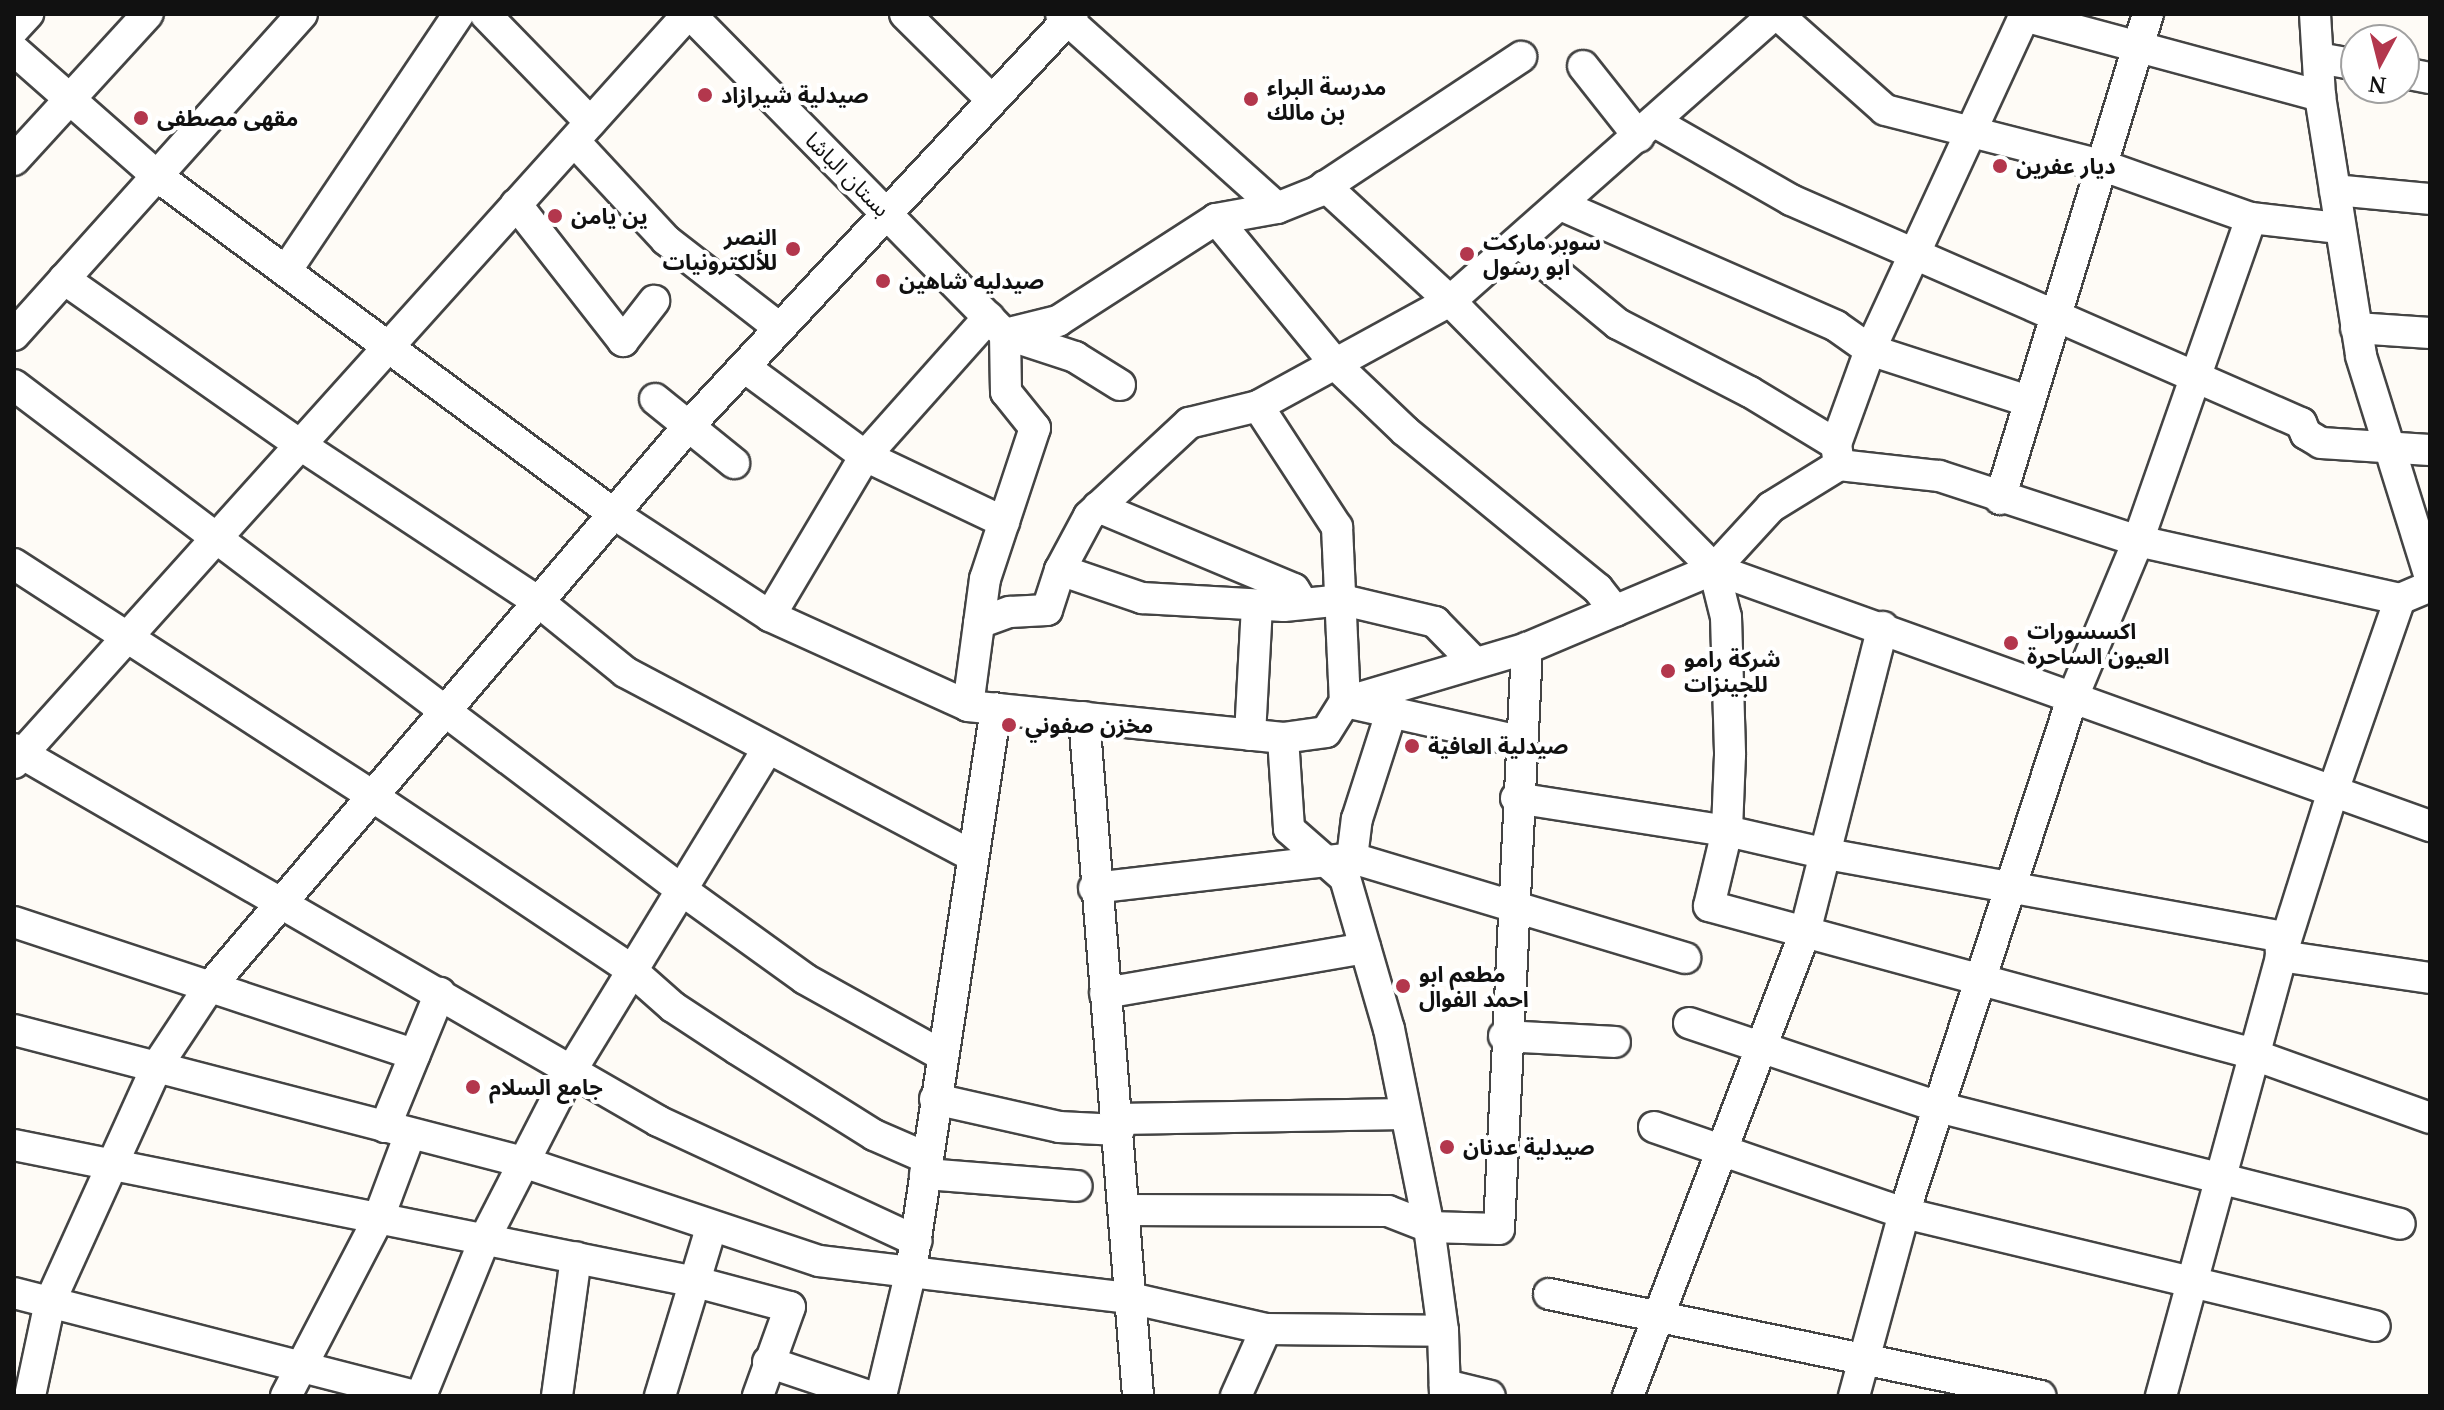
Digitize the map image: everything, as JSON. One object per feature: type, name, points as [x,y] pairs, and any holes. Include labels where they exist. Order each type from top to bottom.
[{"type":"street","points":[[14,29],[28,14]]},
{"type":"street","points":[[14,160],[148,14]]},
{"type":"street","points":[[14,335],[302,14]]},
{"type":"street","points":[[286,271],[459,14]]},
{"type":"street","points":[[485,14],[666,240],[778,327]]},
{"type":"street","points":[[689,14],[17,755],[283,899],[658,1121],[916,1241]]},
{"type":"street","name":"بستان الباشا","points":[[689,14],[997,326]]},
{"type":"street","points":[[905,14],[992,100]]},
{"type":"street","points":[[979,623],[1010,612],[1047,610],[1060,570],[1098,507],[1189,423],[1258,406],[1337,366],[1450,301],[1563,206],[1776,14],[1885,110],[2101,165],[2251,218],[2339,228]]},
{"type":"street","points":[[2000,499],[2148,14]]},
{"type":"street","points":[[2315,14],[2320,96],[2356,328],[2430,577]]},
{"type":"street","points":[[1345,702],[1527,648],[1714,569],[1771,507],[1838,455],[1870,350],[1975,132],[2025,15],[2137,49],[2320,96]]},
{"type":"street","points":[[30,1396],[50,1302],[157,1066],[208,989],[686,429],[747,369],[778,327],[1067,16],[1277,208]]},
{"type":"street","points":[[14,50],[157,176],[614,514],[770,616],[982,707],[1283,738],[1326,732],[1345,702],[1343,600],[1337,527],[1258,406]]},
{"type":"street","points":[[770,616],[865,456],[997,326],[1058,321],[1216,219],[1277,208],[1325,186],[1521,57]]},
{"type":"street","points":[[2318,58],[2340,62]]},
{"type":"street","points":[[1583,66],[1647,130],[1791,200],[1918,252],[2054,319],[2301,423],[2306,434],[2321,443],[2430,450]]},
{"type":"street","points":[[1325,186],[1450,301],[1714,569],[1883,627],[2072,699],[2430,826]]},
{"type":"street","points":[[2335,190],[2430,199]]},
{"type":"street","points":[[516,204],[623,341],[654,301]]},
{"type":"street","points":[[1563,206],[1836,326],[1870,350],[2028,401]]},
{"type":"street","points":[[1854,1396],[1904,1213],[1942,1108],[1981,977],[2072,699],[2138,541],[2251,218]]},
{"type":"street","points":[[1216,219],[1337,366],[1405,431],[1598,589],[1615,611]]},
{"type":"street","points":[[1520,243],[1618,324],[1750,392],[1838,455],[1924,473],[2138,541],[2400,599],[2430,586]]},
{"type":"street","points":[[64,279],[299,444],[539,602],[625,672],[970,855]]},
{"type":"street","points":[[997,326],[1075,357],[1120,385]]},
{"type":"street","points":[[881,1396],[916,1241],[970,855],[982,707],[979,623],[985,579],[1035,428],[1006,392],[997,326]]},
{"type":"street","points":[[2356,328],[2430,333]]},
{"type":"street","points":[[747,369],[865,456],[1004,522]]},
{"type":"street","points":[[14,385],[213,540],[679,888],[805,979],[940,1054]]},
{"type":"street","points":[[655,399],[686,429],[734,463]]},
{"type":"street","points":[[1098,507],[1294,589],[1303,604]]},
{"type":"street","points":[[14,564],[124,640],[372,796],[630,969],[673,1007],[926,1166],[1077,1186]]},
{"type":"street","points":[[1714,569],[1726,617],[1727,831],[1709,906],[1804,936],[1981,977],[2243,1051],[2253,1058],[2430,1118]]},
{"type":"street","points":[[1060,570],[1142,598],[1257,605],[1343,600],[1435,622],[1475,663]]},
{"type":"street","points":[[2161,1396],[2281,956],[2333,791],[2400,599]]},
{"type":"street","points":[[1250,735],[1257,605]]},
{"type":"street","points":[[1628,1396],[1804,936],[1883,627]]},
{"type":"street","points":[[1124,1210],[1388,1211],[1429,1227],[1499,1229],[1504,1036],[1527,648]]},
{"type":"street","points":[[1345,702],[1520,741]]},
{"type":"street","points":[[1391,713],[1357,819],[1338,858],[1365,948],[1429,1227],[1443,1331],[1445,1390],[1490,1396]]},
{"type":"street","points":[[1084,717],[1094,888],[1118,1124],[1138,1396]]},
{"type":"street","points":[[1283,738],[1289,829],[1338,858],[1685,958]]},
{"type":"street","points":[[14,1293],[418,1396],[485,1238],[571,1071],[679,888],[767,750]]},
{"type":"street","points":[[1516,798],[1727,831],[1827,854],[2280,936],[2281,956]]},
{"type":"street","points":[[1094,888],[1338,858]]},
{"type":"street","points":[[14,922],[208,989],[415,1055]]},
{"type":"street","points":[[1105,993],[1365,948]]},
{"type":"street","points":[[2281,956],[2430,978]]},
{"type":"street","points":[[286,1396],[379,1217],[415,1055],[440,993]]},
{"type":"street","points":[[1689,1023],[1763,1045],[1942,1108],[2400,1224]]},
{"type":"street","points":[[14,1030],[523,1162],[711,1228],[819,1261],[1130,1298],[1266,1329],[1443,1331]]},
{"type":"street","points":[[1504,1036],[1615,1042]]},
{"type":"street","points":[[935,1099],[1059,1127],[1405,1114]]},
{"type":"street","points":[[1654,1127],[1904,1213],[2375,1326]]},
{"type":"street","points":[[14,1145],[696,1282],[790,1307],[758,1396]]},
{"type":"street","points":[[660,1396],[711,1228]]},
{"type":"street","points":[[557,1396],[576,1257]]},
{"type":"street","points":[[1549,1294],[2041,1396]]},
{"type":"street","points":[[1236,1396],[1266,1329]]},
{"type":"street","points":[[768,1362],[869,1396]]},
{"type":"place","name":"صيدلية شيرازاد","points":[[705,95]]},
{"type":"place","name":"مدرسة البراء بن مالك","points":[[1251,99]]},
{"type":"place","name":"مقهى مصطفى","points":[[141,118]]},
{"type":"place","name":"ديار عفرين","points":[[2000,166]]},
{"type":"place","name":"ين يامن","points":[[555,216]]},
{"type":"place","name":"النصر للألكترونيات","points":[[793,249]]},
{"type":"place","name":"سوبر ماركت ابو رسول","points":[[1467,254]]},
{"type":"place","name":"صيدليه شاهين","points":[[883,281]]},
{"type":"place","name":"اكسسورات العيون الساحرة","points":[[2011,643]]},
{"type":"place","name":"شركة رامو للجينزات","points":[[1668,671]]},
{"type":"place","name":"مخزن صفوني","points":[[1009,725]]},
{"type":"place","name":"صيدلية العافية","points":[[1412,746]]},
{"type":"place","name":"مطعم ابو احمد الفوال","points":[[1403,986]]},
{"type":"place","name":"جامع السلام","points":[[473,1087]]},
{"type":"place","name":"صيدلية عدنان","points":[[1447,1147]]}]
